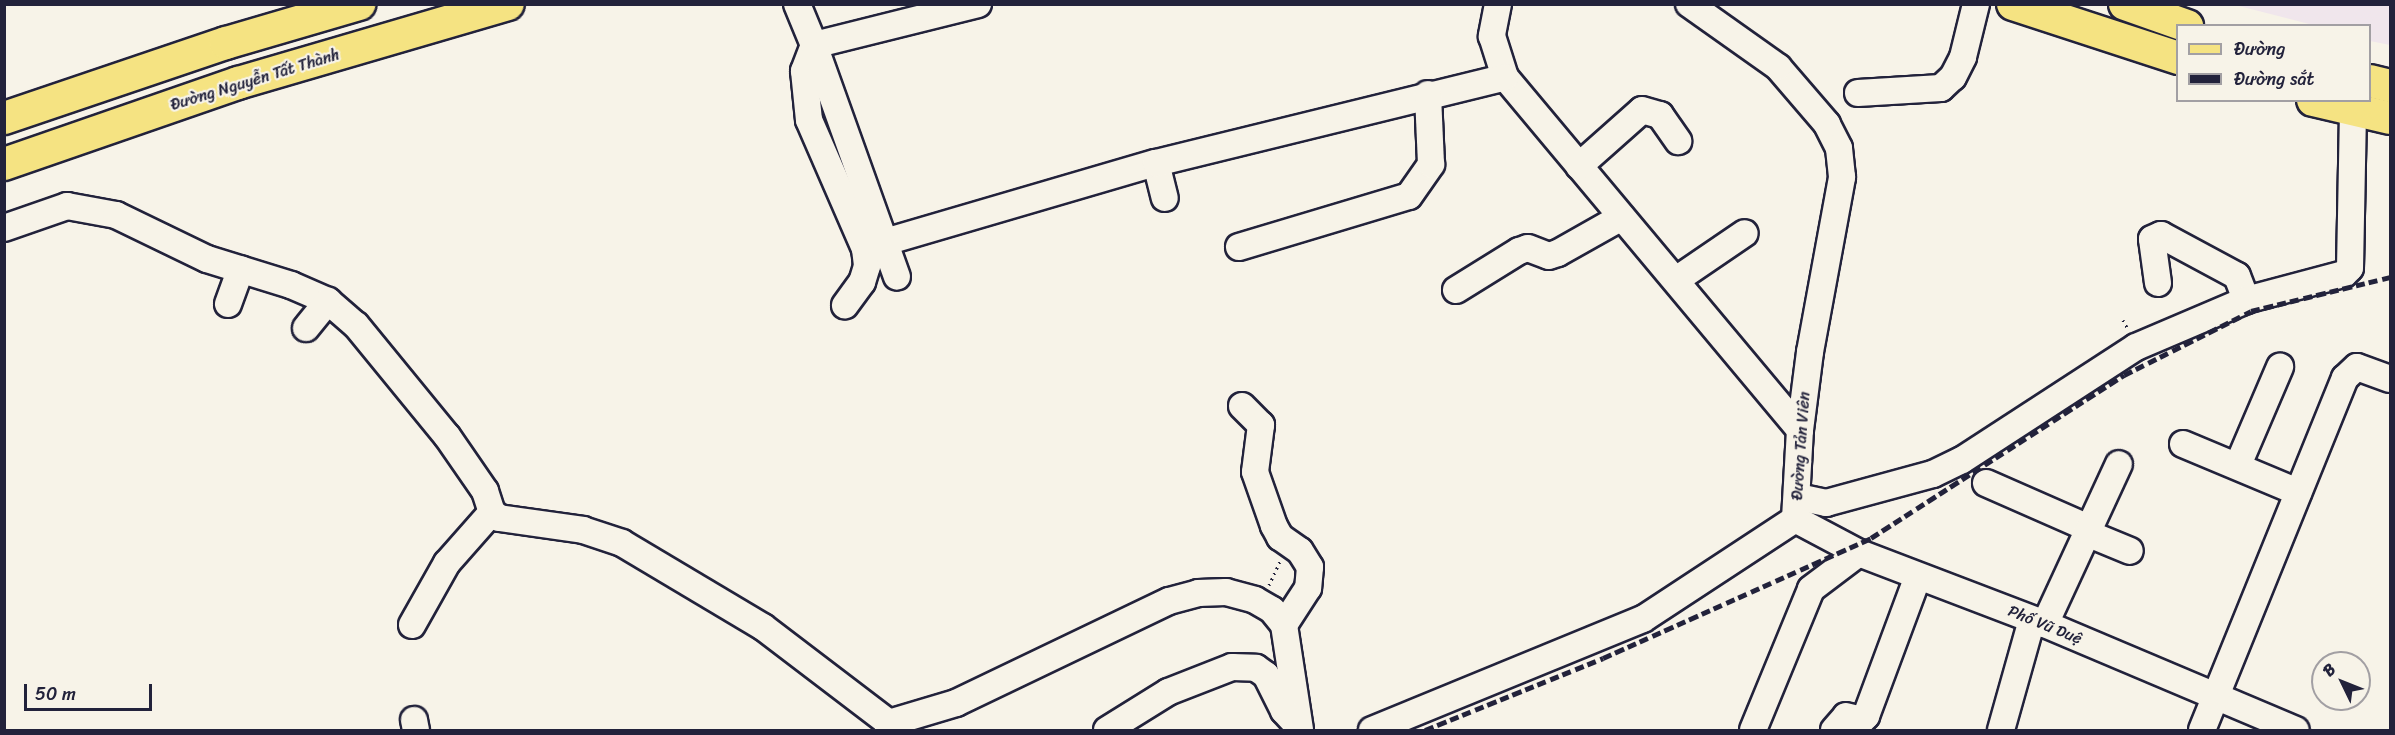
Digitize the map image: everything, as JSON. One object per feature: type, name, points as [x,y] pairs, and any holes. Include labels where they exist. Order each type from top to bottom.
[{"type":"main road","points":[[4,118],[226,43],[358,4]]},
{"type":"main road","name":"Đường Nguyễn Tất Thành","points":[[4,164],[238,83],[508,4]]},
{"type":"main road","points":[[2013,4],[2176,57]]},
{"type":"main road","points":[[2124,4],[2181,24]]},
{"type":"main road","points":[[2371,81],[2391,86]]},
{"type":"main road","points":[[2320,102],[2391,118]]},
{"type":"street","points":[[797,4],[897,277]]},
{"type":"street","points":[[813,45],[978,4]]},
{"type":"street","points":[[1498,4],[1492,36],[1505,77],[1800,430]]},
{"type":"street","name":"Đường Tản Viên","points":[[1372,730],[1643,620],[1796,508],[1800,430],[1842,177],[1839,148],[1827,124],[1778,67],[1689,4]]},
{"type":"street","points":[[1858,93],[1941,88],[1953,77],[1963,57],[1976,4]]},
{"type":"street","points":[[2112,37],[2124,4]]},
{"type":"street","points":[[813,45],[804,71],[809,120],[838,181],[866,257],[862,282],[845,305]]},
{"type":"street","points":[[885,242],[1156,162],[1505,77]]},
{"type":"street","points":[[1239,246],[1410,196],[1431,164],[1428,94]]},
{"type":"street","points":[[1579,166],[1642,111],[1660,115],[1678,141]]},
{"type":"street","points":[[1796,508],[1826,503],[1933,474],[1962,460],[2136,347],[2246,300],[2344,274],[2350,268],[2353,111]]},
{"type":"street","points":[[1156,162],[1165,198]]},
{"type":"street","points":[[4,228],[67,206],[116,215],[207,259],[328,301],[356,325],[447,436],[485,490],[492,512],[500,518],[583,530],[622,543],[764,627],[889,727],[956,703],[1169,601],[1198,593],[1226,592],[1261,603],[1284,625],[1299,728]]},
{"type":"street","points":[[1456,290],[1519,251],[1528,248],[1549,256],[1623,217]]},
{"type":"street","points":[[1676,280],[1745,233]]},
{"type":"street","points":[[2158,283],[2152,239],[2161,235],[2237,276],[2246,300]]},
{"type":"street","points":[[228,304],[241,269]]},
{"type":"street","points":[[306,328],[328,301]]},
{"type":"street","points":[[2238,465],[2280,367]]},
{"type":"street","points":[[2202,730],[2298,492],[2351,370],[2357,367],[2391,379]]},
{"type":"street","points":[[1242,406],[1261,425],[1255,472],[1274,526],[1280,537],[1300,551],[1310,567],[1308,588],[1284,625]]},
{"type":"street","points":[[2183,444],[2238,465],[2298,492]]},
{"type":"street","points":[[2001,730],[2039,622],[2090,531],[2119,464]]},
{"type":"street","points":[[1986,483],[2130,551]]},
{"type":"street","name":"Phố Vũ Duệ","points":[[1796,508],[1859,553],[2039,622],[2296,730]]},
{"type":"street","points":[[412,625],[447,563],[492,512]]},
{"type":"street","points":[[1753,730],[1811,589],[1859,553]]},
{"type":"street","points":[[1834,730],[1846,716],[1862,720],[1866,716],[1918,576]]},
{"type":"street","points":[[1107,730],[1132,723],[1216,670],[1256,668],[1266,675],[1284,711],[1299,728]]},
{"type":"path","points":[[1261,603],[1280,559]]},
{"type":"shaded area","points":[[2235,5],[2390,5],[2390,45],[2371,41],[2371,24],[2309,24]]},
{"type":"railway","points":[[1425,730],[1603,658],[1871,538],[2124,375],[2251,311],[2390,277]]}]
